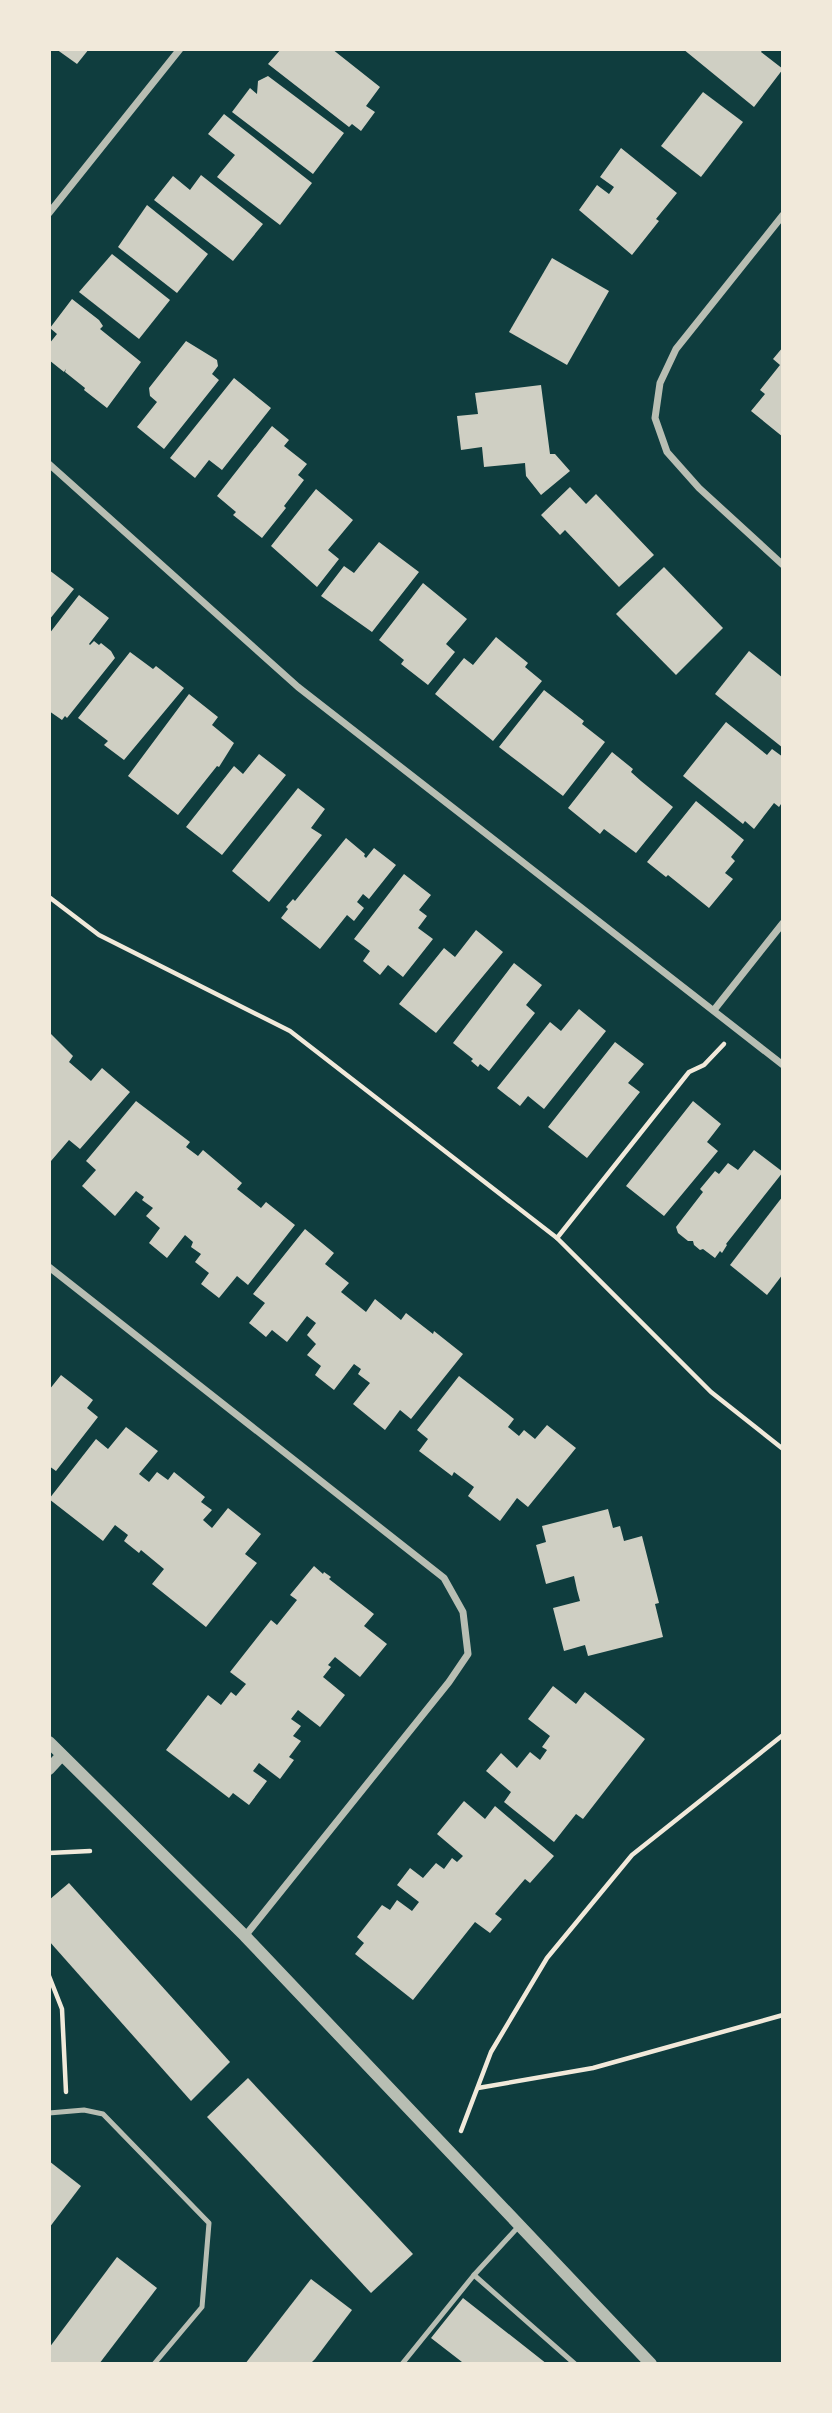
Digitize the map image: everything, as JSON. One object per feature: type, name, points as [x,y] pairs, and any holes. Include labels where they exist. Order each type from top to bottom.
[{"type":"street","points":[[49,214],[180,49]]},
{"type":"street","points":[[783,215],[676,349],[660,383],[655,418],[667,452],[699,488],[783,565]]},
{"type":"street","points":[[49,464],[298,687],[783,1065]]},
{"type":"street","points":[[714,1010],[783,923]]},
{"type":"street","points":[[49,1267],[444,1578],[463,1612],[468,1654],[245,1936]]},
{"type":"street","points":[[49,1742],[245,1936],[651,2364]]},
{"type":"street","points":[[49,1769],[61,1756]]},
{"type":"lane","points":[[49,2113],[84,2110],[103,2114],[209,2223],[202,2307],[154,2364]]},
{"type":"lane","points":[[402,2364],[474,2275],[519,2225]]},
{"type":"lane","points":[[474,2275],[575,2364]]},
{"type":"path","points":[[49,897],[99,935],[290,1031],[557,1238],[712,1392],[783,1449]]},
{"type":"path","points":[[557,1238],[690,1072],[704,1065],[738,1028]]},
{"type":"path","points":[[452,2155],[491,2052],[547,1958],[632,1855],[783,1735]]},
{"type":"path","points":[[49,1853],[90,1851]]},
{"type":"path","points":[[49,1976],[62,2009],[67,2111]]},
{"type":"path","points":[[478,2088],[593,2068],[783,2015]]},
{"type":"building","points":[[56,49],[89,49],[77,64]]},
{"type":"building","points":[[281,49],[332,49],[380,87],[366,106],[375,112],[361,131],[352,124],[349,127],[268,64]]},
{"type":"building","points":[[683,49],[763,49],[761,52],[783,69],[754,107]]},
{"type":"building","points":[[268,76],[344,133],[313,174],[232,112],[250,88],[257,94],[258,81]]},
{"type":"building","points":[[703,92],[743,122],[701,177],[661,146]]},
{"type":"building","points":[[224,114],[312,183],[280,225],[217,177],[235,155],[208,134]]},
{"type":"building","points":[[621,148],[677,193],[632,255],[579,210],[597,185],[609,194],[614,187],[600,177]]},
{"type":"building","points":[[201,175],[263,224],[233,261],[154,200],[173,176],[190,190]]},
{"type":"building","points":[[147,205],[208,254],[177,293],[118,247]]},
{"type":"building","points":[[112,254],[170,300],[139,339],[79,292]]},
{"type":"building","points":[[552,258],[609,291],[567,365],[509,332]]},
{"type":"building","points":[[72,299],[99,320],[103,326],[100,329],[141,362],[107,408],[65,372],[66,369],[64,372],[49,360],[49,344],[57,334],[50,328]]},
{"type":"building","points":[[186,341],[217,360],[218,366],[212,374],[219,380],[164,449],[137,427],[157,402],[150,396],[149,388]]},
{"type":"building","points":[[783,347],[783,437],[751,411],[765,394],[760,390],[780,365],[773,359]]},
{"type":"building","points":[[234,378],[271,408],[222,470],[209,460],[195,478],[170,458]]},
{"type":"building","points":[[541,385],[550,454],[555,454],[570,471],[541,495],[526,476],[525,463],[484,467],[482,447],[461,450],[457,416],[478,414],[475,393]]},
{"type":"building","points":[[272,426],[289,440],[284,446],[307,464],[298,475],[304,480],[262,538],[233,515],[236,512],[217,496]]},
{"type":"building","points":[[570,487],[586,504],[596,494],[654,555],[619,587],[565,530],[560,535],[541,515]]},
{"type":"building","points":[[316,489],[353,520],[328,550],[339,559],[317,587],[271,546]]},
{"type":"building","points":[[379,542],[419,572],[372,632],[321,596],[344,566],[354,573]]},
{"type":"building","points":[[664,567],[723,628],[676,675],[616,614]]},
{"type":"building","points":[[49,570],[74,589],[49,620]]},
{"type":"building","points":[[423,583],[467,619],[446,644],[455,652],[428,685],[401,664],[404,660],[379,640]]},
{"type":"building","points":[[79,595],[109,618],[89,644],[94,641],[99,645],[101,643],[115,658],[67,718],[65,716],[62,720],[49,711],[49,634]]},
{"type":"building","points":[[496,637],[528,663],[525,667],[542,681],[493,741],[435,694],[464,658],[473,665]]},
{"type":"building","points":[[749,651],[783,678],[783,748],[715,694]]},
{"type":"building","points":[[130,652],[153,669],[156,666],[184,688],[124,760],[104,745],[108,741],[78,718]]},
{"type":"building","points":[[544,690],[584,721],[582,724],[605,742],[563,796],[499,747]]},
{"type":"building","points":[[189,694],[218,717],[212,725],[234,743],[219,767],[217,766],[178,815],[128,776]]},
{"type":"building","points":[[726,722],[767,755],[772,749],[783,757],[783,801],[779,807],[774,803],[754,829],[745,821],[743,824],[683,776]]},
{"type":"building","points":[[612,752],[633,769],[631,772],[673,807],[636,853],[604,829],[600,834],[568,808]]},
{"type":"building","points":[[259,754],[286,775],[222,855],[186,827],[234,766],[243,774]]},
{"type":"building","points":[[298,788],[325,809],[311,828],[322,835],[269,902],[232,871]]},
{"type":"building","points":[[696,801],[744,840],[731,857],[735,861],[725,873],[733,879],[709,908],[647,862]]},
{"type":"building","points":[[346,838],[365,854],[366,858],[374,848],[396,865],[369,899],[363,894],[357,902],[364,908],[354,921],[347,915],[320,949],[281,918],[288,909],[286,907],[293,899],[295,901]]},
{"type":"building","points":[[404,874],[431,895],[419,910],[427,916],[418,928],[433,939],[403,977],[388,965],[380,975],[363,961],[370,951],[354,939]]},
{"type":"building","points":[[476,930],[503,952],[436,1033],[399,1004],[444,948],[455,957]]},
{"type":"building","points":[[514,963],[542,985],[526,1005],[535,1013],[489,1071],[480,1064],[478,1067],[471,1061],[473,1059],[453,1043]]},
{"type":"building","points":[[579,1009],[606,1031],[544,1109],[528,1096],[520,1106],[497,1088],[550,1022],[561,1031]]},
{"type":"building","points":[[49,1032],[73,1056],[69,1062],[91,1081],[102,1068],[130,1092],[80,1149],[69,1140],[51,1161],[49,1160]]},
{"type":"building","points":[[615,1042],[644,1064],[628,1083],[640,1092],[587,1158],[548,1127]]},
{"type":"building","points":[[136,1101],[190,1142],[186,1147],[198,1156],[203,1150],[242,1183],[237,1189],[261,1208],[266,1202],[295,1225],[248,1285],[237,1276],[219,1298],[201,1284],[209,1273],[195,1262],[201,1254],[191,1247],[193,1242],[185,1235],[167,1258],[149,1243],[160,1228],[146,1216],[153,1208],[142,1200],[144,1197],[136,1191],[115,1216],[82,1186],[96,1170],[86,1161]]},
{"type":"building","points":[[693,1101],[721,1124],[707,1142],[718,1151],[664,1216],[626,1186]]},
{"type":"building","points":[[754,1150],[783,1172],[726,1244],[722,1253],[720,1251],[715,1258],[703,1249],[700,1250],[693,1241],[688,1241],[678,1233],[676,1227],[703,1192],[700,1189],[715,1171],[719,1174],[728,1163],[738,1170]]},
{"type":"building","points":[[783,1196],[783,1274],[767,1295],[730,1265]]},
{"type":"building","points":[[305,1229],[334,1253],[325,1264],[349,1283],[341,1292],[366,1312],[375,1299],[401,1320],[406,1313],[463,1354],[411,1419],[400,1410],[385,1430],[353,1404],[370,1383],[358,1374],[361,1369],[354,1364],[334,1390],[315,1375],[321,1366],[307,1355],[316,1344],[307,1335],[316,1323],[307,1316],[287,1342],[272,1330],[266,1337],[249,1323],[265,1303],[253,1294]]},
{"type":"building","points":[[61,1375],[93,1400],[87,1408],[98,1417],[56,1471],[49,1466],[49,1390]]},
{"type":"building","points":[[459,1376],[514,1419],[508,1427],[519,1436],[524,1430],[535,1439],[547,1425],[576,1448],[528,1507],[517,1498],[500,1521],[468,1496],[474,1487],[454,1472],[452,1476],[419,1451],[428,1439],[417,1430]]},
{"type":"building","points":[[126,1427],[158,1451],[139,1474],[149,1482],[157,1472],[168,1480],[174,1472],[205,1497],[201,1502],[212,1510],[203,1520],[212,1528],[228,1508],[261,1534],[245,1554],[257,1563],[206,1627],[152,1584],[164,1569],[141,1550],[139,1553],[124,1541],[128,1535],[115,1525],[103,1541],[49,1499],[96,1439],[108,1449]]},
{"type":"building","points":[[608,1509],[613,1528],[620,1526],[624,1541],[642,1536],[659,1603],[655,1604],[663,1637],[588,1656],[585,1645],[564,1651],[553,1608],[580,1601],[574,1576],[546,1584],[536,1545],[546,1542],[542,1526]]},
{"type":"building","points":[[314,1566],[374,1614],[364,1626],[387,1644],[360,1677],[335,1657],[328,1665],[331,1667],[323,1677],[345,1695],[320,1727],[298,1710],[291,1719],[301,1726],[293,1736],[301,1741],[289,1757],[294,1760],[280,1779],[259,1763],[253,1771],[267,1781],[249,1805],[233,1793],[229,1798],[166,1750],[208,1695],[221,1705],[231,1692],[236,1696],[246,1684],[230,1672],[271,1620],[277,1625],[297,1600],[290,1595]]},
{"type":"building","points":[[553,1686],[576,1704],[585,1692],[645,1739],[583,1819],[576,1814],[554,1842],[504,1802],[511,1792],[486,1771],[501,1753],[517,1768],[530,1752],[540,1760],[547,1750],[542,1747],[550,1736],[528,1719]]},
{"type":"building","points":[[464,1801],[485,1819],[495,1806],[554,1856],[530,1883],[525,1879],[495,1914],[502,1919],[490,1933],[475,1922],[413,2000],[355,1954],[364,1943],[357,1937],[382,1905],[390,1910],[397,1900],[412,1911],[419,1902],[397,1885],[410,1868],[423,1878],[436,1863],[444,1869],[452,1858],[457,1862],[463,1856],[437,1834]]},
{"type":"building","points":[[69,1883],[230,2062],[191,2101],[49,1941],[49,1900]]},
{"type":"building","points":[[248,2078],[413,2254],[371,2293],[207,2117]]},
{"type":"building","points":[[49,2161],[81,2186],[49,2228]]},
{"type":"building","points":[[117,2257],[157,2288],[99,2364],[49,2364],[49,2348]]},
{"type":"building","points":[[311,2279],[352,2310],[315,2359],[310,2364],[245,2364]]},
{"type":"building","points":[[463,2298],[547,2364],[461,2364],[462,2362],[431,2338]]}]
